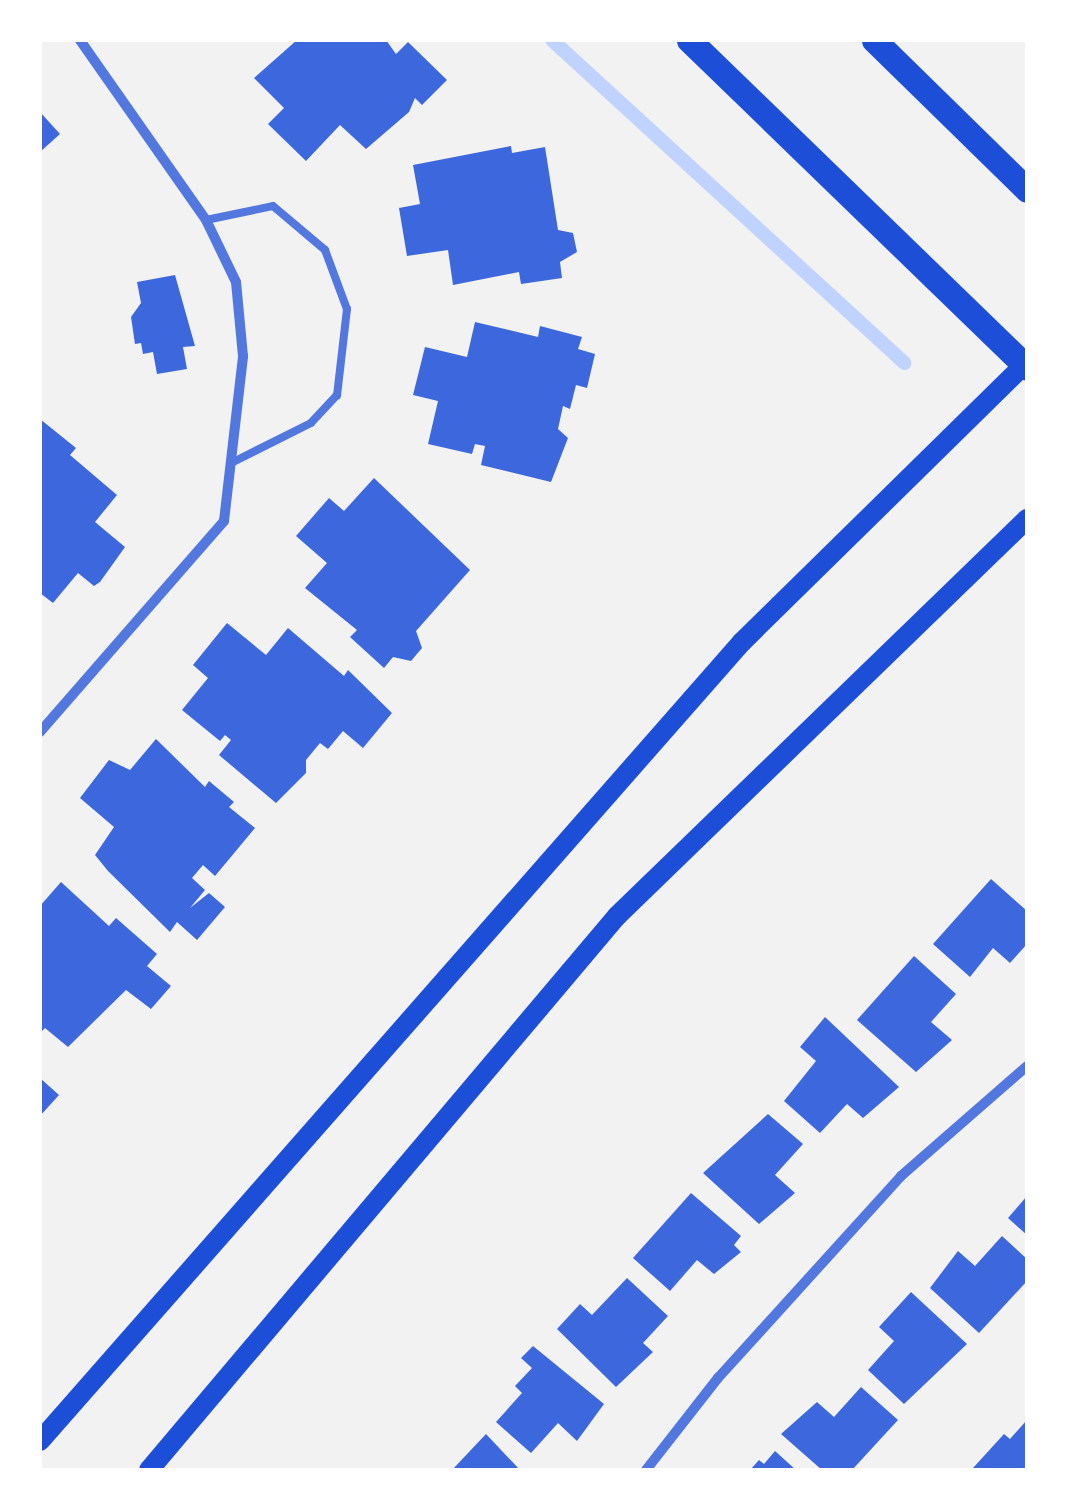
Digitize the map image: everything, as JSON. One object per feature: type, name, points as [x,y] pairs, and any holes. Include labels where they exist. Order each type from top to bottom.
[{"type":"main road","points":[[40,1441],[530,875],[742,642],[1026,365],[689,40]]},
{"type":"main road","points":[[874,40],[1027,190]]},
{"type":"main road","points":[[149,1470],[617,916],[1027,519]]},
{"type":"street","points":[[40,732],[224,522],[243,356],[236,282],[206,220],[80,40]]},
{"type":"street","points":[[646,1470],[718,1378],[901,1176],[1027,1066]]},
{"type":"lane","points":[[206,220],[272,206],[325,250],[347,309],[336,395],[311,424],[233,462]]},
{"type":"building","points":[[297,40],[386,40],[396,54],[408,42],[447,80],[422,105],[415,98],[409,112],[366,149],[340,125],[306,161],[268,124],[284,108],[254,78]]},
{"type":"building","points":[[40,112],[60,134],[40,152]]},
{"type":"building","points":[[511,146],[512,153],[545,147],[558,230],[573,233],[577,252],[560,262],[562,278],[521,284],[519,272],[453,285],[448,250],[407,256],[399,208],[420,204],[413,165]]},
{"type":"building","points":[[175,275],[195,346],[183,347],[187,369],[157,374],[153,352],[143,354],[141,343],[135,344],[131,317],[141,303],[137,282]]},
{"type":"building","points":[[475,322],[538,337],[540,326],[582,337],[578,349],[595,354],[587,388],[576,385],[570,409],[563,406],[558,429],[568,438],[551,482],[481,465],[485,446],[475,444],[472,454],[428,444],[438,401],[413,395],[425,347],[467,357]]},
{"type":"building","points":[[40,419],[76,448],[70,455],[117,495],[95,522],[125,547],[100,582],[94,586],[78,573],[53,603],[40,593]]},
{"type":"building","points":[[374,478],[470,570],[416,631],[422,648],[411,661],[393,657],[384,668],[350,637],[357,630],[305,588],[327,563],[296,536],[329,498],[344,511]]},
{"type":"building","points":[[227,623],[266,655],[288,628],[344,676],[348,670],[392,713],[363,748],[343,731],[328,749],[320,743],[306,760],[306,773],[276,803],[219,755],[231,740],[225,735],[220,741],[182,710],[208,678],[193,665]]},
{"type":"building","points":[[156,739],[205,787],[209,781],[234,802],[229,807],[255,828],[215,876],[203,865],[192,878],[205,890],[190,908],[209,893],[225,907],[197,940],[177,922],[170,932],[108,871],[95,855],[114,827],[80,798],[109,760],[130,770]]},
{"type":"building","points":[[991,879],[1027,911],[1027,944],[1010,963],[993,948],[970,977],[933,944]]},
{"type":"building","points":[[61,882],[109,926],[116,918],[157,954],[147,966],[171,986],[151,1009],[126,990],[68,1047],[45,1028],[40,1033],[40,906]]},
{"type":"building","points":[[914,956],[956,994],[931,1022],[952,1040],[916,1072],[857,1020]]},
{"type":"building","points":[[825,1017],[899,1087],[863,1118],[847,1104],[820,1133],[784,1101],[816,1061],[800,1047]]},
{"type":"building","points":[[40,1078],[59,1095],[40,1116]]},
{"type":"building","points":[[768,1114],[803,1144],[775,1175],[795,1193],[759,1224],[703,1173]]},
{"type":"building","points":[[691,1193],[741,1236],[734,1245],[741,1252],[714,1274],[697,1260],[670,1291],[633,1258]]},
{"type":"building","points":[[1027,1196],[1027,1235],[1008,1218]]},
{"type":"building","points":[[1002,1236],[1027,1259],[1027,1281],[979,1333],[930,1288],[958,1251],[975,1266]]},
{"type":"building","points":[[627,1278],[668,1316],[643,1343],[653,1352],[616,1387],[557,1329],[580,1304],[592,1315]]},
{"type":"building","points":[[911,1292],[967,1344],[904,1404],[868,1370],[894,1341],[879,1327]]},
{"type":"building","points":[[533,1346],[604,1404],[577,1441],[558,1423],[531,1453],[496,1422],[522,1393],[515,1386],[532,1368],[521,1358]]},
{"type":"building","points":[[861,1387],[898,1420],[852,1470],[822,1470],[781,1434],[817,1402],[834,1417]]},
{"type":"building","points":[[1027,1420],[1027,1470],[973,1468],[1004,1434],[1010,1439]]},
{"type":"building","points":[[486,1434],[520,1470],[452,1470]]},
{"type":"building","points":[[775,1451],[796,1470],[750,1470],[759,1460],[764,1464]]},
{"type":"waterway","points":[[552,40],[904,363]]}]
